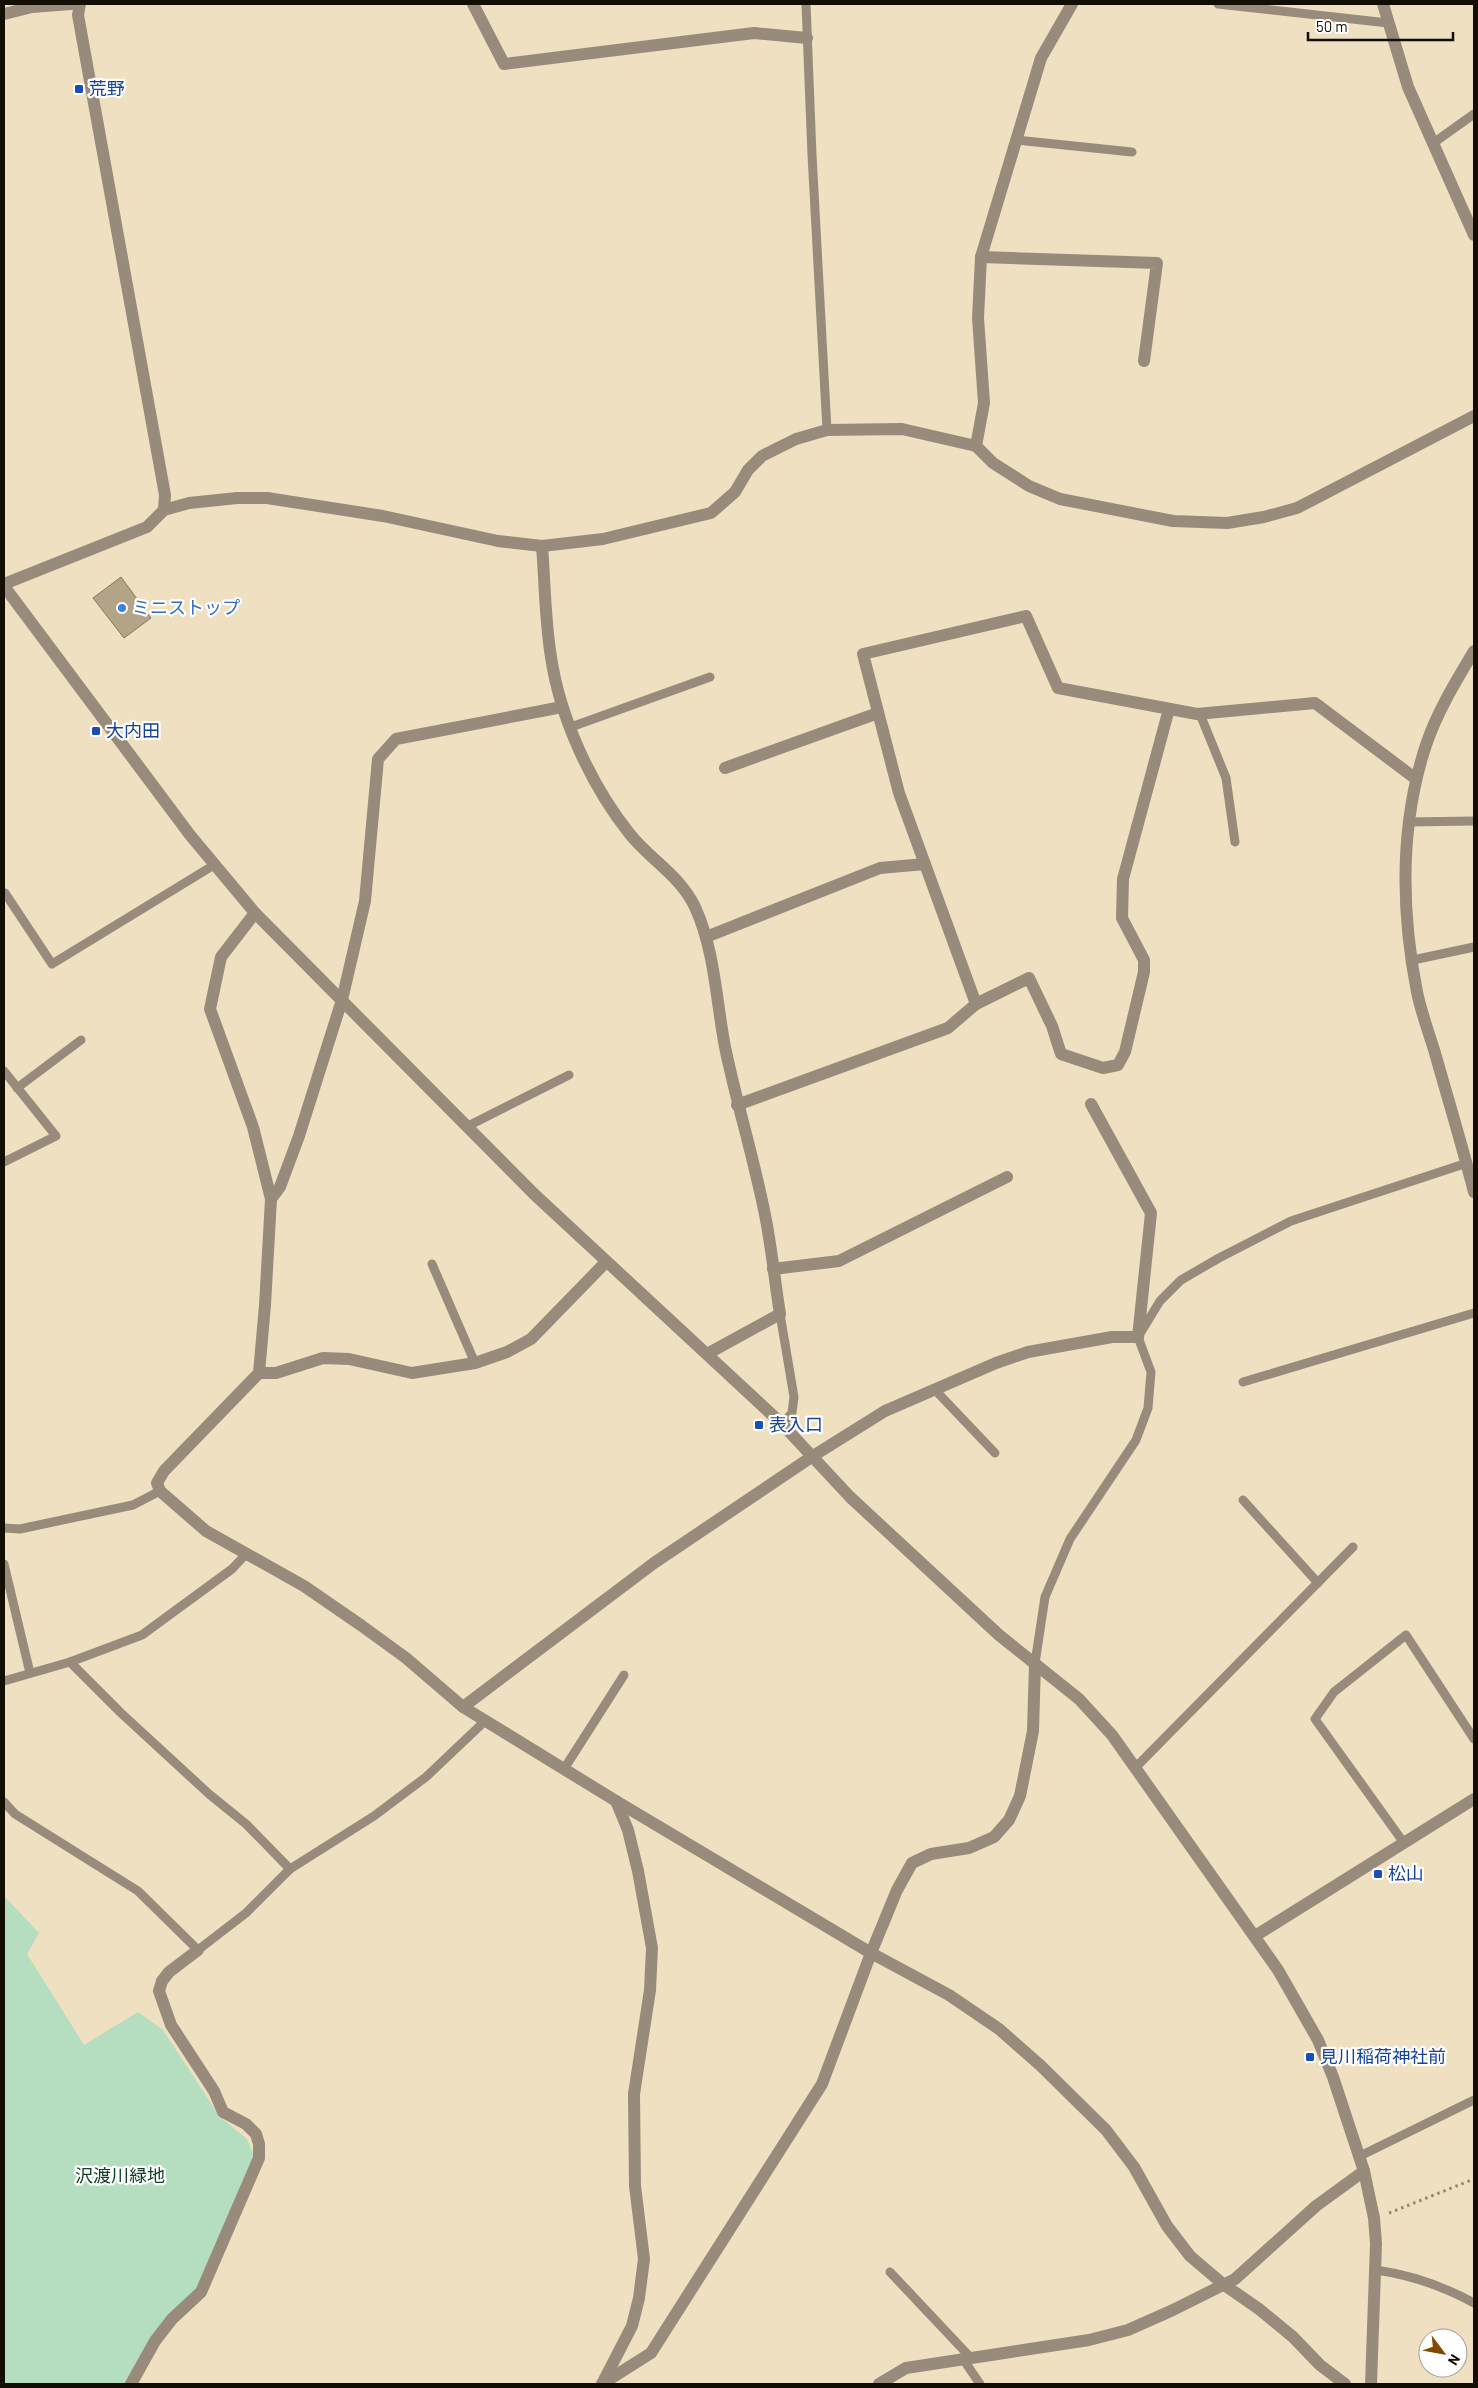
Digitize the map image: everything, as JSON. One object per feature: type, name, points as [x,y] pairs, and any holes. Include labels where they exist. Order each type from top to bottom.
[{"type":"street","points":[[4,14],[32,7],[71,4]]},
{"type":"street","points":[[80,4],[78,15],[165,496],[164,510]]},
{"type":"street","points":[[474,4],[504,64],[754,33],[807,38]]},
{"type":"street","points":[[976,446],[984,403],[978,318],[981,257],[1040,58],[1072,4]]},
{"type":"street","points":[[1383,4],[1408,87],[1474,235]]},
{"type":"street","points":[[981,257],[1157,263],[1144,361]]},
{"type":"street","points":[[1371,2384],[1376,2270],[1374,2218],[1364,2170],[1349,2121],[1318,2040],[1255,1936],[1136,1767],[1096,1716],[1079,1699],[999,1635],[850,1497],[782,1424],[606,1262],[255,913],[214,865],[4,585],[147,527],[164,510],[198,502],[237,498],[267,498],[383,516],[498,541],[542,546],[603,539],[711,513],[735,492],[748,470],[762,456],[796,439],[827,430],[902,429],[976,446],[993,463],[1029,486],[1060,499],[1173,521],[1227,522],[1264,517],[1297,508],[1474,416]]},
{"type":"street","points":[[542,546],[551,657],[562,707],[597,788],[630,835],[660,863],[684,890],[694,906],[706,938],[737,1105],[766,1220],[780,1314],[707,1354]]},
{"type":"street","points":[[976,1004],[899,793],[863,654],[1026,616],[1058,688],[1200,714],[1315,703],[1416,778]]},
{"type":"street","points":[[1474,651],[1438,716],[1426,744],[1416,778],[1408,822],[1405,867],[1407,921],[1417,992],[1474,1192]]},
{"type":"street","points":[[271,1198],[280,1187],[296,1145],[342,1000],[365,901],[378,759],[396,739],[562,707]]},
{"type":"street","points":[[737,1105],[948,1028],[976,1004],[1029,978],[1052,1026],[1061,1054],[1103,1068],[1118,1065],[1126,1052],[1144,972],[1144,960],[1122,918],[1123,879],[1169,709]]},
{"type":"street","points":[[724,768],[878,713]]},
{"type":"street","points":[[706,938],[880,868],[925,864]]},
{"type":"street","points":[[255,913],[221,957],[210,1009],[253,1127],[271,1198],[259,1373],[164,1470],[157,1483],[160,1491],[206,1531],[304,1586],[355,1621],[406,1658],[463,1707],[616,1801],[871,1952],[949,1995],[999,2029],[1106,2130],[1134,2167],[1166,2226],[1190,2256],[1223,2284],[1293,2337],[1320,2365],[1345,2384]]},
{"type":"street","points":[[463,1707],[654,1563],[812,1456],[885,1411],[936,1391],[996,1363],[1028,1352],[1112,1337],[1138,1337],[1151,1213],[1091,1104]]},
{"type":"street","points":[[774,1270],[839,1261],[1007,1178]]},
{"type":"street","points":[[259,1373],[276,1373],[324,1358],[349,1359],[412,1373],[475,1363],[507,1352],[531,1339],[606,1262]]},
{"type":"street","points":[[602,2384],[651,2353],[822,2084],[871,1952],[897,1890],[912,1863],[931,1854],[969,1848],[994,1837],[1008,1820],[1020,1796],[1033,1731],[1035,1663]]},
{"type":"street","points":[[1255,1936],[1474,1799]]},
{"type":"street","points":[[602,2384],[632,2326],[639,2298],[644,2259],[635,2186],[634,2094],[650,1990],[652,1948],[638,1871],[628,1830],[616,1801]]},
{"type":"street","points":[[131,2384],[155,2341],[172,2319],[200,2292],[259,2158],[259,2144],[256,2134],[246,2124],[224,2112],[214,2091],[171,2025],[159,1990],[162,1981],[170,1972],[198,1950]]},
{"type":"street","points":[[879,2384],[906,2368],[1089,2340],[1128,2330],[1235,2279],[1316,2206],[1364,2170]]},
{"type":"lane","points":[[806,4],[827,430]]},
{"type":"lane","points":[[1218,4],[1388,23]]},
{"type":"lane","points":[[1432,144],[1474,114]]},
{"type":"lane","points":[[1016,140],[1132,152]]},
{"type":"lane","points":[[571,727],[710,676]]},
{"type":"lane","points":[[1200,714],[1226,778],[1235,842]]},
{"type":"lane","points":[[1408,822],[1474,821]]},
{"type":"lane","points":[[5,893],[52,964],[214,865]]},
{"type":"lane","points":[[1413,960],[1474,947]]},
{"type":"lane","points":[[17,1088],[81,1040]]},
{"type":"lane","points":[[4,1071],[56,1136],[4,1162]]},
{"type":"lane","points":[[468,1126],[569,1074]]},
{"type":"lane","points":[[1035,1663],[1044,1597],[1070,1539],[1136,1440],[1148,1408],[1151,1372],[1138,1337],[1160,1301],[1181,1280],[1218,1258],[1292,1221],[1467,1163]]},
{"type":"lane","points":[[432,1264],[475,1363]]},
{"type":"lane","points":[[1243,1382],[1474,1312]]},
{"type":"lane","points":[[780,1314],[794,1397],[792,1413],[782,1424]]},
{"type":"lane","points":[[936,1391],[995,1453]]},
{"type":"lane","points":[[4,1528],[20,1529],[133,1505],[160,1491]]},
{"type":"lane","points":[[1243,1500],[1318,1583]]},
{"type":"lane","points":[[1136,1767],[1353,1547]]},
{"type":"lane","points":[[4,1682],[70,1662],[142,1635],[232,1569],[246,1554]]},
{"type":"lane","points":[[4,1564],[30,1673]]},
{"type":"lane","points":[[1404,1843],[1315,1719],[1324,1705],[1334,1692],[1406,1635],[1474,1739]]},
{"type":"lane","points":[[70,1662],[121,1713],[187,1774],[246,1824],[290,1869]]},
{"type":"lane","points":[[564,1770],[624,1675]]},
{"type":"lane","points":[[4,1802],[15,1814],[138,1891],[198,1950],[246,1913],[290,1869],[374,1816],[418,1783],[485,1721]]},
{"type":"lane","points":[[1360,2156],[1474,2100]]},
{"type":"lane","points":[[1376,2270],[1400,2274],[1439,2285],[1474,2303]]},
{"type":"lane","points":[[890,2272],[967,2359],[980,2384]]},
{"type":"path","points":[[1374,2218],[1474,2179]]},
{"type":"green space","name":"沢渡川緑地","points":[[4,1896],[39,1933],[27,1954],[84,2045],[138,2012],[163,2030],[220,2117],[247,2139],[255,2158],[196,2288],[128,2384],[4,2384]]},
{"type":"building","name":"ミニストップ","points":[[121,577],[151,618],[124,638],[93,598]]},
{"type":"place","name":"荒野","points":[[79,89]]},
{"type":"place","name":"ミニストップ","points":[[122,608]]},
{"type":"place","name":"大内田","points":[[96,731]]},
{"type":"place","name":"表入口","points":[[759,1425]]},
{"type":"place","name":"松山","points":[[1378,1874]]},
{"type":"place","name":"見川稲荷神社前","points":[[1310,2057]]}]
